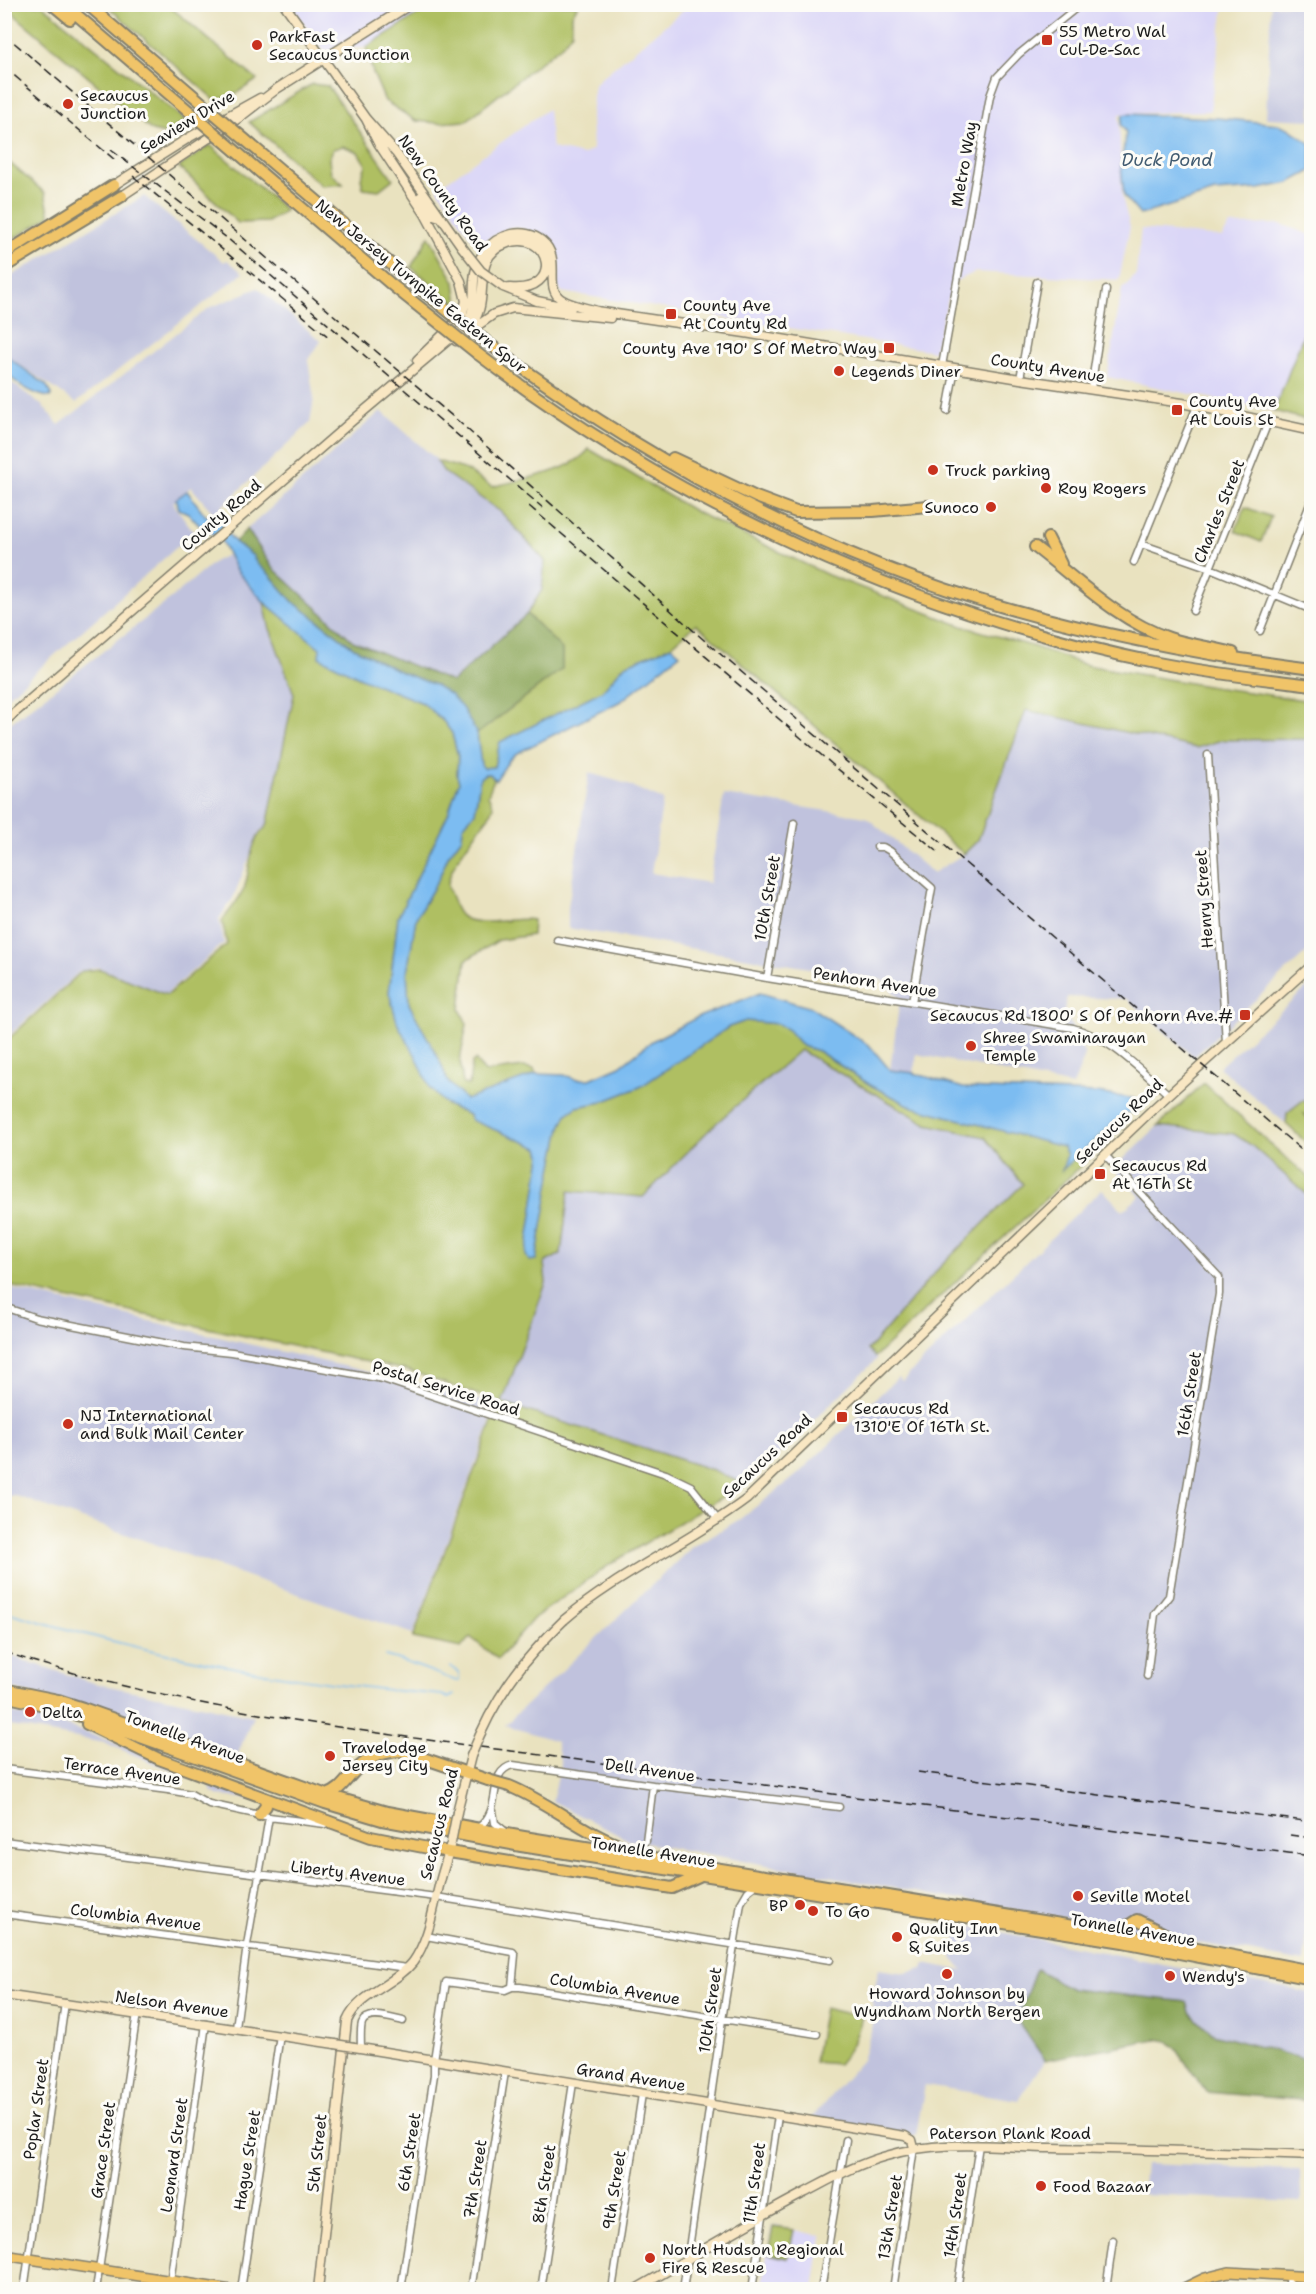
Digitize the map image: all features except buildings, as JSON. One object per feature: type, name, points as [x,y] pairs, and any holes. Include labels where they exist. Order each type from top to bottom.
[{"type":"highway","points":[[52,4],[72,21],[104,39]]},
{"type":"highway","name":"New Jersey Turnpike Eastern Spur","points":[[64,4],[392,285],[478,354],[592,434],[682,488],[787,541],[877,580],[982,617],[1110,652],[1198,670],[1311,685]]},
{"type":"highway","name":"New Jersey Turnpike Eastern Spur","points":[[87,4],[408,279],[488,343],[548,387],[629,439],[702,481],[788,524],[865,558],[1009,609],[1110,635],[1200,653],[1311,669]]},
{"type":"highway","points":[[4,254],[114,185]]},
{"type":"highway","points":[[4,267],[122,196]]},
{"type":"highway","points":[[629,439],[792,511],[850,512],[928,506]]},
{"type":"highway","points":[[1048,538],[1065,569]]},
{"type":"highway","points":[[1035,547],[1123,614],[1149,629],[1175,639],[1282,666]]},
{"type":"highway","name":"Tonnelle Avenue","points":[[4,1689],[58,1700],[83,1708],[327,1795],[387,1812],[1124,1939],[1311,1979]]},
{"type":"highway","name":"Tonnelle Avenue","points":[[4,1696],[53,1707],[325,1803],[382,1820],[521,1846],[758,1884],[1190,1947],[1311,1971]]},
{"type":"highway","points":[[53,1707],[159,1759],[339,1826],[381,1839],[450,1848],[672,1888],[702,1875]]},
{"type":"highway","points":[[327,1795],[343,1785],[365,1761],[377,1754],[402,1750],[509,1786],[604,1839],[652,1857]]},
{"type":"highway","points":[[264,1816],[265,1798]]},
{"type":"highway","points":[[1124,1939],[1129,1923],[1137,1920],[1190,1947]]},
{"type":"main road","points":[[284,4],[366,119],[378,143],[393,156],[463,286],[466,301],[464,312],[459,319],[380,397]]},
{"type":"main road","name":"Seaview Drive","points":[[122,196],[239,118],[278,88],[411,4]]},
{"type":"main road","name":"Seaview Drive","points":[[114,185],[234,111],[278,88]]},
{"type":"main road","name":"New County Road","points":[[393,156],[437,209],[440,217],[476,265],[503,287],[542,303],[600,312]]},
{"type":"main road","points":[[458,332],[471,314],[475,271],[482,255],[494,242],[513,234],[533,236],[547,245],[553,258],[553,286],[559,298],[600,312]]},
{"type":"main road","name":"County Road","points":[[4,722],[380,397],[472,323],[477,317],[480,306],[486,262],[501,246],[517,241],[532,243],[541,249],[547,263],[545,274],[539,282],[528,288],[503,287]]},
{"type":"main road","points":[[423,362],[494,314],[510,308],[533,308],[597,317],[641,318]]},
{"type":"main road","name":"County Avenue","points":[[600,312],[745,333],[1197,406],[1311,431]]},
{"type":"main road","name":"Secaucus Road","points":[[347,2021],[360,2004],[407,1968],[416,1956],[426,1936],[450,1848],[471,1756],[484,1723],[500,1694],[535,1648],[564,1620],[747,1499],[1168,1094],[1311,965]]},
{"type":"main road","name":"Nelson Avenue","points":[[4,1995],[335,2044]]},
{"type":"main road","name":"5th Street","points":[[318,2289],[347,2021]]},
{"type":"main road","name":"Grand Avenue","points":[[335,2044],[905,2136],[912,2140],[914,2148]]},
{"type":"main road","name":"Paterson Plank Road","points":[[634,2289],[840,2174],[914,2148],[979,2145],[1311,2155]]},
{"type":"main road","points":[[4,2255],[99,2269],[170,2285],[231,2289]]},
{"type":"main road","points":[[1180,2289],[1200,2285],[1229,2272],[1311,2277]]},
{"type":"street","name":"Metro Way","points":[[942,366],[990,96],[997,76],[1019,54],[1081,4]]},
{"type":"street","points":[[1020,379],[1037,282]]},
{"type":"street","points":[[1091,389],[1106,290]]},
{"type":"street","points":[[947,411],[955,368]]},
{"type":"street","points":[[1134,562],[1197,406]]},
{"type":"street","name":"Charles Street","points":[[1193,611],[1269,420]]},
{"type":"street","points":[[1260,631],[1311,499]]},
{"type":"street","points":[[1142,544],[1210,568],[1311,610]]},
{"type":"street","name":"Henry Street","points":[[1208,755],[1226,1042]]},
{"type":"street","name":"10th Street","points":[[767,978],[794,823]]},
{"type":"street","points":[[877,847],[890,850],[932,888],[912,1002]]},
{"type":"street","name":"Penhorn Avenue","points":[[556,939],[767,978],[1080,1029],[1110,1045],[1168,1094]]},
{"type":"street","name":"16th Street","points":[[1105,1155],[1219,1277],[1220,1294],[1169,1596],[1155,1614],[1147,1676]]},
{"type":"street","name":"Postal Service Road","points":[[4,1307],[36,1318],[184,1347],[232,1352],[383,1379],[666,1474],[692,1486],[718,1520]]},
{"type":"street","name":"Dell Avenue","points":[[492,1811],[498,1774],[505,1767],[513,1764],[652,1785],[839,1807]]},
{"type":"street","name":"Terrace Avenue","points":[[4,1769],[191,1794],[209,1804],[264,1816],[339,1826]]},
{"type":"street","points":[[646,1841],[652,1785]]},
{"type":"street","points":[[478,1828],[486,1822],[492,1811]]},
{"type":"street","points":[[492,1811],[495,1823],[510,1834]]},
{"type":"street","points":[[236,2028],[259,1875],[264,1816]]},
{"type":"street","name":"Liberty Avenue","points":[[4,1841],[436,1897],[830,1960]]},
{"type":"street","name":"10th Street","points":[[683,2289],[741,1903],[748,1891],[758,1884]]},
{"type":"street","name":"Columbia Avenue","points":[[4,1914],[407,1968]]},
{"type":"street","points":[[426,1936],[513,1952],[515,1955],[512,1987]]},
{"type":"street","name":"Columbia Avenue","points":[[440,2018],[445,1985],[448,1981],[505,1990],[512,1987],[817,2034]]},
{"type":"street","name":"Poplar Street","points":[[24,2289],[64,2003]]},
{"type":"street","name":"Grace Street","points":[[96,2289],[136,2013]]},
{"type":"street","points":[[357,2047],[365,2019],[376,2016],[403,2021]]},
{"type":"street","name":"6th Street","points":[[401,2289],[434,2075],[440,2018]]},
{"type":"street","name":"Leonard Street","points":[[170,2285],[206,2024]]},
{"type":"street","name":"Hague Street","points":[[241,2289],[280,2035]]},
{"type":"street","name":"7th Street","points":[[471,2289],[505,2072]]},
{"type":"street","name":"8th Street","points":[[541,2289],[573,2083]]},
{"type":"street","name":"9th Street","points":[[612,2289],[642,2094]]},
{"type":"street","name":"11th Street","points":[[752,2289],[778,2116]]},
{"type":"street","points":[[821,2289],[846,2140]]},
{"type":"street","name":"14th Street","points":[[957,2289],[979,2145]]},
{"type":"street","name":"13th Street","points":[[893,2289],[914,2148]]},
{"type":"street","points":[[1106,2289],[1113,2240]]},
{"type":"street","points":[[1288,2289],[1290,2275]]},
{"type":"shaded area","points":[[291,5],[432,5],[366,47],[324,51]]},
{"type":"shaded area","points":[[690,5],[1224,5],[1210,111],[1119,114],[1122,197],[1130,227],[1119,280],[976,272],[953,282],[934,351],[562,292],[557,286],[560,263],[557,250],[548,238],[521,228],[510,227],[476,245],[437,188],[548,109],[552,148],[583,155],[593,149],[591,117],[594,86]]},
{"type":"shaded area","points":[[1271,5],[1311,5],[1311,120],[1266,118]]},
{"type":"shaded area","points":[[144,196],[224,262],[227,260],[243,273],[76,403],[5,355],[5,280]]},
{"type":"shaded area","points":[[1280,224],[1311,235],[1311,315],[1274,411],[1107,377],[1122,289],[1136,275],[1141,229],[1222,237],[1230,225]]},
{"type":"shaded area","points":[[258,288],[321,341],[308,361],[314,398],[310,423],[214,514],[191,487],[176,499],[173,503],[194,532],[5,699],[4,377],[43,406],[59,425],[209,308]]},
{"type":"shaded area","points":[[381,411],[437,460],[444,472],[501,512],[545,561],[542,590],[527,614],[452,683],[353,641],[272,567],[247,529]]},
{"type":"shaded area","points":[[227,555],[236,570],[264,602],[269,626],[294,694],[267,826],[259,833],[233,898],[219,919],[224,943],[165,995],[98,967],[80,971],[5,1039],[4,728],[163,605],[215,561]]},
{"type":"shaded area","points":[[1026,710],[1196,748],[1222,740],[1311,739],[1311,948],[1194,1057],[1127,999],[1067,997],[1064,1010],[1085,1055],[1073,1086],[917,1054],[914,1073],[890,1070],[900,999],[882,980],[568,928],[568,907],[589,773],[624,783],[663,800],[651,873],[709,883],[724,795],[866,817],[933,873],[964,854],[978,840]]},
{"type":"shaded area","points":[[1311,984],[1311,1097],[1287,1113],[1286,1124],[1219,1067]]},
{"type":"shaded area","points":[[800,1050],[927,1124],[985,1137],[1023,1183],[938,1269],[868,1350],[877,1359],[779,1454],[741,1483],[713,1470],[502,1403],[546,1283],[544,1263],[561,1253],[568,1191],[643,1197],[713,1126]]},
{"type":"shaded area","points":[[1158,1126],[1234,1134],[1251,1145],[1311,1198],[1312,1890],[1304,1962],[628,1840],[552,1801],[561,1765],[556,1741],[505,1725],[692,1547],[740,1519],[797,1475],[898,1377],[902,1381],[1102,1189],[1123,1211],[1140,1196],[1113,1169]]},
{"type":"shaded area","name":"NJ International and Bulk Mail Center","points":[[4,1287],[459,1393],[496,1406],[413,1634],[16,1496],[5,1496]]},
{"type":"shaded area","points":[[4,1654],[94,1683],[253,1716],[236,1759],[5,1686]]},
{"type":"shaded area","points":[[4,1712],[51,1720],[281,1802],[220,1796],[212,1792],[210,1786],[105,1743],[5,1725]]},
{"type":"shaded area","points":[[970,1926],[1311,1993],[1311,2061],[1213,2034],[1190,2012],[1186,2002],[1071,1989],[1036,1969],[1017,2020],[1045,2060],[1018,2100],[925,2085],[916,2135],[905,2139],[809,2121],[862,2060],[873,2025],[872,1997],[879,1969],[906,1973],[923,1969],[925,1963],[963,1971],[952,1958],[956,1936]]},
{"type":"shaded area","points":[[1145,2164],[1300,2170],[1301,2202],[1142,2195]]},
{"type":"shaded area","points":[[772,2225],[822,2236],[814,2289],[761,2290]]},
{"type":"green space","points":[[7,5],[42,5],[186,121],[165,134],[152,131],[17,17]]},
{"type":"green space","points":[[106,5],[168,5],[257,80],[235,94],[216,101]]},
{"type":"green space","points":[[433,5],[578,5],[572,15],[572,32],[563,44],[466,121],[438,123],[416,121],[385,101],[373,73],[366,47]]},
{"type":"green space","points":[[312,84],[328,86],[393,179],[379,190],[363,188],[361,178],[366,165],[358,152],[343,146],[333,149],[329,159],[331,173],[343,184],[322,186],[249,122]]},
{"type":"green space","points":[[210,145],[286,210],[268,222],[238,223],[179,167]]},
{"type":"green space","points":[[5,159],[45,193],[50,216],[5,244]]},
{"type":"green space","points":[[429,236],[455,282],[458,305],[411,267]]},
{"type":"green space","points":[[1311,315],[1311,421],[1274,411]]},
{"type":"green space","points":[[589,449],[696,512],[828,575],[962,626],[1035,647],[1086,665],[1311,701],[1311,708],[1307,713],[1311,719],[1311,739],[1222,740],[1196,748],[1026,710],[978,840],[964,854],[696,624],[671,646],[625,665],[602,691],[500,742],[494,767],[484,768],[481,765],[477,734],[562,669],[562,650],[527,614],[542,590],[545,561],[501,512],[444,472],[437,461],[464,469],[492,487],[558,469],[581,457]]},
{"type":"green space","points":[[1245,507],[1271,517],[1261,542],[1235,531]]},
{"type":"green space","points":[[247,529],[272,567],[353,641],[452,682],[527,614],[562,649],[562,669],[477,734],[462,708],[435,685],[401,672],[354,648],[292,601],[269,574],[257,564],[253,556],[235,542]]},
{"type":"green space","points":[[264,602],[320,648],[319,657],[363,679],[423,703],[444,722],[452,733],[458,756],[459,782],[448,814],[398,917],[389,993],[430,1088],[447,1105],[469,1115],[471,1120],[539,1148],[541,1155],[526,1255],[529,1260],[536,1259],[561,1127],[567,1114],[577,1107],[602,1102],[640,1087],[729,1027],[746,1021],[778,1024],[788,1029],[802,1046],[818,1051],[872,1086],[913,1107],[1063,1147],[1067,1155],[1063,1169],[1118,1119],[1125,1125],[875,1357],[868,1350],[938,1269],[1023,1184],[985,1137],[927,1124],[800,1050],[713,1126],[643,1197],[569,1191],[561,1254],[544,1263],[546,1283],[502,1403],[713,1470],[741,1483],[724,1496],[612,1563],[534,1618],[498,1659],[470,1637],[461,1648],[413,1638],[494,1416],[501,1403],[410,1371],[5,1285],[5,1042],[82,971],[100,969],[167,995],[227,944],[222,921],[244,889],[253,847],[267,826],[294,694],[269,626]]},
{"type":"green space","points":[[485,774],[492,775],[494,779],[488,795],[493,806],[490,814],[464,849],[449,878],[448,886],[458,913],[464,918],[482,922],[533,920],[532,935],[499,940],[466,960],[460,1009],[467,1024],[460,1060],[463,1084],[469,1085],[472,1062],[475,1060],[485,1072],[524,1067],[534,1069],[536,1074],[466,1100],[448,1082],[439,1059],[409,1004],[407,973],[416,918],[438,880],[448,856],[462,837],[463,826],[475,812],[480,778]]},
{"type":"green space","points":[[1204,1083],[1311,1179],[1311,1198],[1251,1145],[1234,1134],[1158,1126]]},
{"type":"green space","points":[[1302,1101],[1311,1101],[1311,1116],[1304,1114],[1311,1121],[1311,1147],[1286,1124],[1287,1113]]},
{"type":"green space","points":[[1036,1969],[1071,1989],[1187,2002],[1190,2012],[1213,2034],[1311,2061],[1311,2105],[1302,2100],[1206,2092],[1175,2047],[1168,2041],[1156,2039],[1045,2060],[1017,2020]]},
{"type":"green space","points":[[824,2008],[862,2017],[853,2042],[838,2064],[814,2062]]},
{"type":"green space","points":[[773,2227],[794,2230],[788,2258],[768,2254]]},
{"type":"water","name":"Duck Pond","points":[[1123,115],[1217,118],[1278,124],[1311,144],[1311,171],[1289,183],[1259,189],[1215,192],[1140,215],[1124,196],[1121,167],[1126,132],[1121,125]]},
{"type":"water","points":[[5,355],[46,385],[52,394],[50,397],[31,391],[5,373]]},
{"type":"water","points":[[187,491],[206,516],[216,521],[224,519],[222,527],[235,542],[253,556],[257,564],[269,574],[292,601],[354,648],[401,672],[435,685],[451,695],[462,708],[477,734],[481,765],[484,768],[494,767],[500,742],[602,691],[625,665],[671,646],[680,654],[621,701],[515,754],[496,780],[490,774],[485,774],[480,778],[475,812],[463,826],[462,837],[448,856],[438,880],[416,918],[407,973],[409,1004],[439,1059],[448,1082],[466,1100],[536,1074],[590,1079],[620,1066],[652,1041],[696,1018],[760,993],[812,1008],[870,1046],[890,1070],[914,1073],[963,1088],[1097,1093],[1136,1099],[1144,1106],[1135,1114],[1126,1112],[1062,1170],[1067,1155],[1063,1147],[913,1107],[872,1086],[818,1051],[802,1046],[788,1030],[778,1024],[746,1021],[729,1027],[640,1087],[602,1102],[577,1107],[567,1114],[561,1127],[536,1260],[529,1261],[526,1255],[541,1155],[539,1148],[471,1120],[469,1115],[447,1105],[430,1088],[416,1056],[398,1025],[389,993],[398,917],[448,814],[459,782],[458,756],[452,733],[444,722],[423,703],[363,679],[319,657],[320,648],[264,602],[236,570],[222,542],[202,528],[188,513],[179,509],[176,499]]},
{"type":"waterway","points":[[4,1611],[112,1641],[221,1665],[331,1683],[442,1695],[448,1698],[454,1695]]},
{"type":"waterway","points":[[385,1656],[456,1681]]},
{"type":"waterway","points":[[450,1667],[459,1674],[459,1681]]},
{"type":"railway","points":[[4,34],[458,421],[704,640],[1312,1159]]},
{"type":"railway","points":[[4,67],[115,160]]},
{"type":"railway","points":[[111,150],[227,238],[543,508]]},
{"type":"railway","points":[[133,176],[330,338]]},
{"type":"railway","points":[[529,506],[937,851]]},
{"type":"railway","points":[[4,1652],[145,1691],[289,1719],[434,1741],[1312,1856]]},
{"type":"railway","points":[[918,1772],[1312,1822]]},
{"type":"railway","points":[[1290,1835],[1312,1838]]},
{"type":"place","name":"55 Metro Wal Cul-De-Sac","points":[[1047,40]]},
{"type":"place","name":"ParkFast Secaucus Junction","points":[[257,45]]},
{"type":"place","name":"Secaucus Junction","points":[[68,104]]},
{"type":"place","name":"County Ave At County Rd","points":[[671,314]]},
{"type":"place","name":"County Ave 190' S Of Metro Way","points":[[889,348]]},
{"type":"place","name":"Legends Diner","points":[[839,371]]},
{"type":"place","name":"County Ave At Louis St","points":[[1177,410]]},
{"type":"place","name":"Truck parking","points":[[933,470]]},
{"type":"place","name":"Roy Rogers","points":[[1046,488]]},
{"type":"place","name":"Sunoco","points":[[991,507]]},
{"type":"place","name":"Secaucus Rd 1800' S Of Penhorn Ave.#","points":[[1245,1015]]},
{"type":"place","name":"Shree Swaminarayan Temple","points":[[971,1046]]},
{"type":"place","name":"Secaucus Rd At 16Th St","points":[[1100,1174]]},
{"type":"place","name":"Secaucus Rd 1310'E Of 16Th St.","points":[[842,1417]]},
{"type":"place","name":"NJ International and Bulk Mail Center","points":[[68,1424]]},
{"type":"place","name":"Delta","points":[[30,1712]]},
{"type":"place","name":"Travelodge Jersey City","points":[[330,1756]]},
{"type":"place","name":"Seville Motel","points":[[1078,1896]]},
{"type":"place","name":"BP","points":[[800,1905]]},
{"type":"place","name":"To Go","points":[[813,1911]]},
{"type":"place","name":"Quality Inn & Suites","points":[[897,1937]]},
{"type":"place","name":"Howard Johnson by Wyndham North Bergen","points":[[947,1974]]},
{"type":"place","name":"Wendy's","points":[[1170,1976]]},
{"type":"place","name":"Food Bazaar","points":[[1041,2186]]},
{"type":"place","name":"North Hudson Regional Fire & Rescue","points":[[650,2258]]}]
